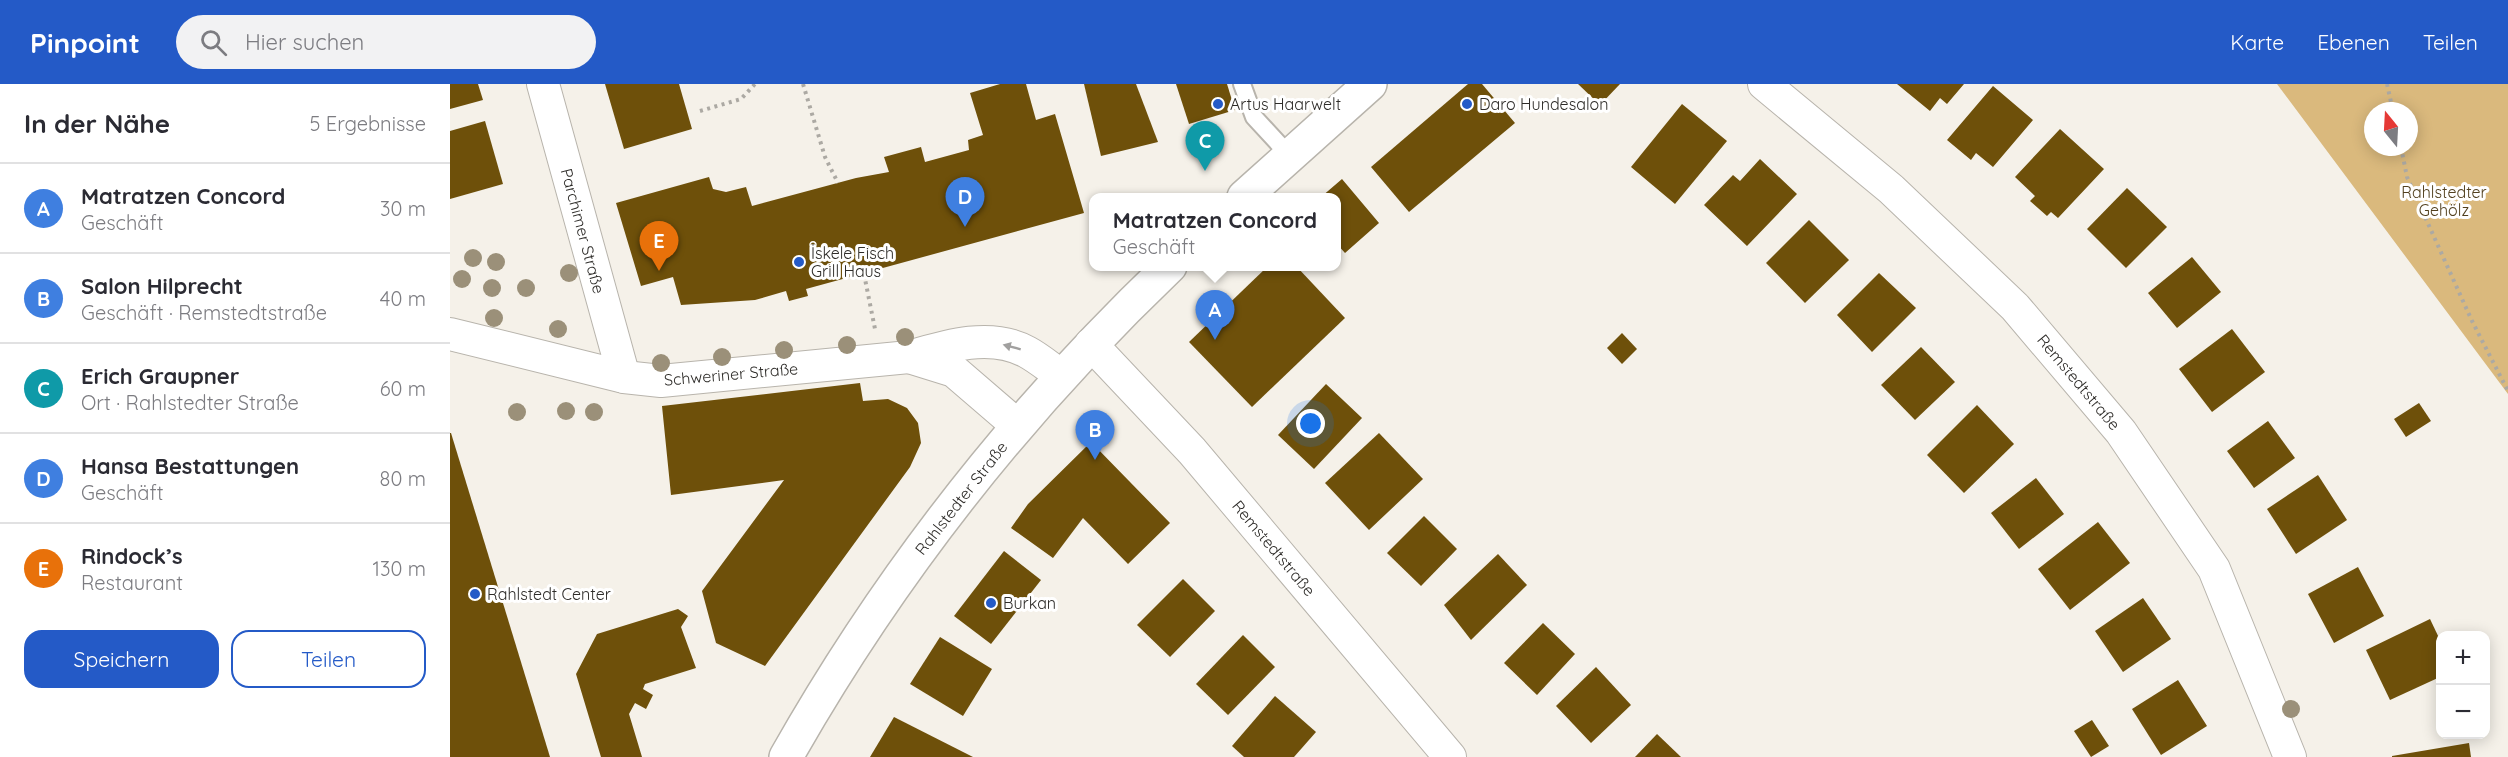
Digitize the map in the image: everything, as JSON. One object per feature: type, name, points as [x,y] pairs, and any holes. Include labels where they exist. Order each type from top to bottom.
[{"type":"main road","points":[[1249,193],[1370,84]]},
{"type":"main road","name":"Rahlstedter Straße","points":[[786,757],[833,676],[930,535],[1018,426],[1062,376],[1091,344],[1166,271]]},
{"type":"street","name":"Parchimer Straße","points":[[543,84],[624,377]]},
{"type":"street","name":"Remstedtstraße","points":[[1764,84],[1891,189],[2006,299],[2121,432],[2214,569],[2290,757]]},
{"type":"street","name":"Schweriner Straße","points":[[450,334],[624,377],[661,381],[895,359],[944,346],[967,343],[1009,345],[1027,352],[1062,376]]},
{"type":"street","name":"Remstedtstraße","points":[[1091,344],[1192,451],[1450,757]]},
{"type":"street","name":"Schweriner Straße","points":[[895,359],[954,371],[1018,426]]},
{"type":"lane","points":[[1242,84],[1254,117],[1289,155]]},
{"type":"path","points":[[700,111],[741,99],[756,84]]},
{"type":"path","points":[[803,84],[825,157],[838,183]]},
{"type":"path","points":[[2387,84],[2391,102]]},
{"type":"path","points":[[2403,156],[2407,177],[2472,321],[2508,391]]},
{"type":"path","points":[[864,274],[895,359]]},
{"type":"green space","name":"Rahlstedter Gehölz","points":[[2277,84],[2508,84],[2508,394]]},
{"type":"building","points":[[450,84],[478,84],[483,100],[450,109]]},
{"type":"building","points":[[605,84],[679,84],[692,129],[624,149]]},
{"type":"building","points":[[1000,84],[1026,84],[1036,120],[1055,114],[1084,213],[806,289],[808,296],[789,301],[786,291],[755,300],[681,305],[673,277],[641,286],[616,203],[709,177],[713,189],[726,192],[746,187],[752,206],[856,178],[889,172],[884,157],[921,147],[925,162],[969,150],[968,140],[983,135],[970,93]]},
{"type":"building","points":[[1084,84],[1136,84],[1158,142],[1101,156]]},
{"type":"building","points":[[1176,84],[1227,84],[1235,110],[1189,124]]},
{"type":"building","points":[[1468,84],[1482,84],[1515,123],[1409,212],[1371,167]]},
{"type":"building","points":[[1578,84],[1620,84],[1600,105]]},
{"type":"building","points":[[1897,84],[1964,84],[1947,104],[1940,98],[1930,111]]},
{"type":"building","points":[[1993,86],[2033,120],[1993,167],[1976,153],[1971,160],[1947,140]]},
{"type":"building","points":[[1682,104],[1727,141],[1675,204],[1631,167]]},
{"type":"building","points":[[485,121],[503,184],[450,199],[450,131]]},
{"type":"building","points":[[2060,129],[2104,169],[2058,218],[2051,212],[2047,216],[2030,201],[2035,196],[2015,177]]},
{"type":"building","points":[[1760,159],[1797,194],[1747,246],[1704,205],[1733,175],[1740,181]]},
{"type":"building","points":[[1342,179],[1379,223],[1345,253],[1341,249],[1341,193],[1326,193]]},
{"type":"building","points":[[2127,188],[2167,227],[2126,268],[2087,229]]},
{"type":"building","points":[[1809,220],[1849,260],[1805,303],[1766,263]]},
{"type":"building","points":[[2192,257],[2221,292],[2177,328],[2148,293]]},
{"type":"building","points":[[1263,271],[1301,271],[1345,318],[1252,407],[1189,342]]},
{"type":"building","points":[[1879,273],[1916,308],[1872,352],[1837,315]]},
{"type":"building","points":[[2232,329],[2265,372],[2212,412],[2179,369]]},
{"type":"building","points":[[1622,333],[1637,349],[1622,364],[1607,348]]},
{"type":"building","points":[[1921,347],[1955,382],[1915,420],[1881,385]]},
{"type":"building","points":[[860,383],[863,401],[888,399],[907,408],[918,423],[921,443],[910,467],[765,666],[716,643],[702,591],[784,480],[671,495],[662,406]]},
{"type":"building","points":[[1326,384],[1362,418],[1314,469],[1278,435]]},
{"type":"building","points":[[2419,403],[2431,421],[2406,437],[2394,419]]},
{"type":"building","points":[[1977,405],[2014,444],[1964,493],[1927,455]]},
{"type":"building","points":[[2268,421],[2295,458],[2254,488],[2227,451]]},
{"type":"building","name":"Rahlstedt Center","points":[[451,433],[550,757],[450,757]]},
{"type":"building","points":[[1379,433],[1423,479],[1369,530],[1325,483]]},
{"type":"building","points":[[1091,442],[1170,523],[1128,564],[1083,518],[1053,558],[1011,528],[1028,504]]},
{"type":"building","points":[[2318,475],[2347,520],[2296,554],[2267,509]]},
{"type":"building","points":[[2036,478],[2064,514],[2019,549],[1991,513]]},
{"type":"building","points":[[1424,516],[1457,549],[1421,586],[1387,553]]},
{"type":"building","points":[[2098,522],[2130,563],[2070,610],[2038,569]]},
{"type":"building","points":[[1004,551],[1041,580],[991,644],[954,616]]},
{"type":"building","points":[[1498,554],[1527,585],[1471,640],[1444,605]]},
{"type":"building","points":[[2358,567],[2384,616],[2334,643],[2308,594]]},
{"type":"building","points":[[1183,579],[1215,611],[1170,657],[1137,625]]},
{"type":"building","points":[[2143,598],[2171,639],[2123,672],[2095,631]]},
{"type":"building","points":[[678,609],[688,616],[681,627],[696,668],[645,684],[643,689],[653,695],[646,709],[635,703],[629,714],[642,757],[601,757],[576,674],[597,634]]},
{"type":"building","points":[[2430,619],[2436,632],[2436,679],[2390,700],[2366,650]]},
{"type":"building","points":[[1543,623],[1575,654],[1537,695],[1504,663]]},
{"type":"building","points":[[1243,635],[1275,667],[1228,715],[1196,684]]},
{"type":"building","points":[[940,637],[992,669],[963,716],[910,684]]},
{"type":"building","points":[[1596,667],[1631,705],[1591,743],[1556,706]]},
{"type":"building","points":[[2178,680],[2207,726],[2161,755],[2132,709]]},
{"type":"building","points":[[1275,696],[1316,732],[1294,757],[1244,757],[1232,746]]},
{"type":"building","points":[[894,717],[973,757],[870,757]]},
{"type":"building","points":[[2092,720],[2109,746],[2091,757],[2074,731]]},
{"type":"building","points":[[1657,734],[1681,757],[1635,757]]},
{"type":"building","points":[[2469,743],[2471,757],[2392,757],[2392,756]]},
{"type":"place","name":"Artus Haarwelt","points":[[1218,104]]},
{"type":"place","name":"Daro Hundesalon","points":[[1467,104]]},
{"type":"place","name":"Erich Graupner","points":[[1205,171]]},
{"type":"place","name":"Hansa Bestattungen","points":[[965,227]]},
{"type":"place","name":"İskele Fisch Grill Haus","points":[[799,262]]},
{"type":"place","name":"Rindock’s","points":[[659,271]]},
{"type":"place","name":"Matratzen Concord","points":[[1215,340]]},
{"type":"place","name":"Salon Hilprecht","points":[[1095,460]]},
{"type":"place","name":"Rahlstedt Center","points":[[475,594]]},
{"type":"place","name":"Burkan","points":[[991,603]]}]
